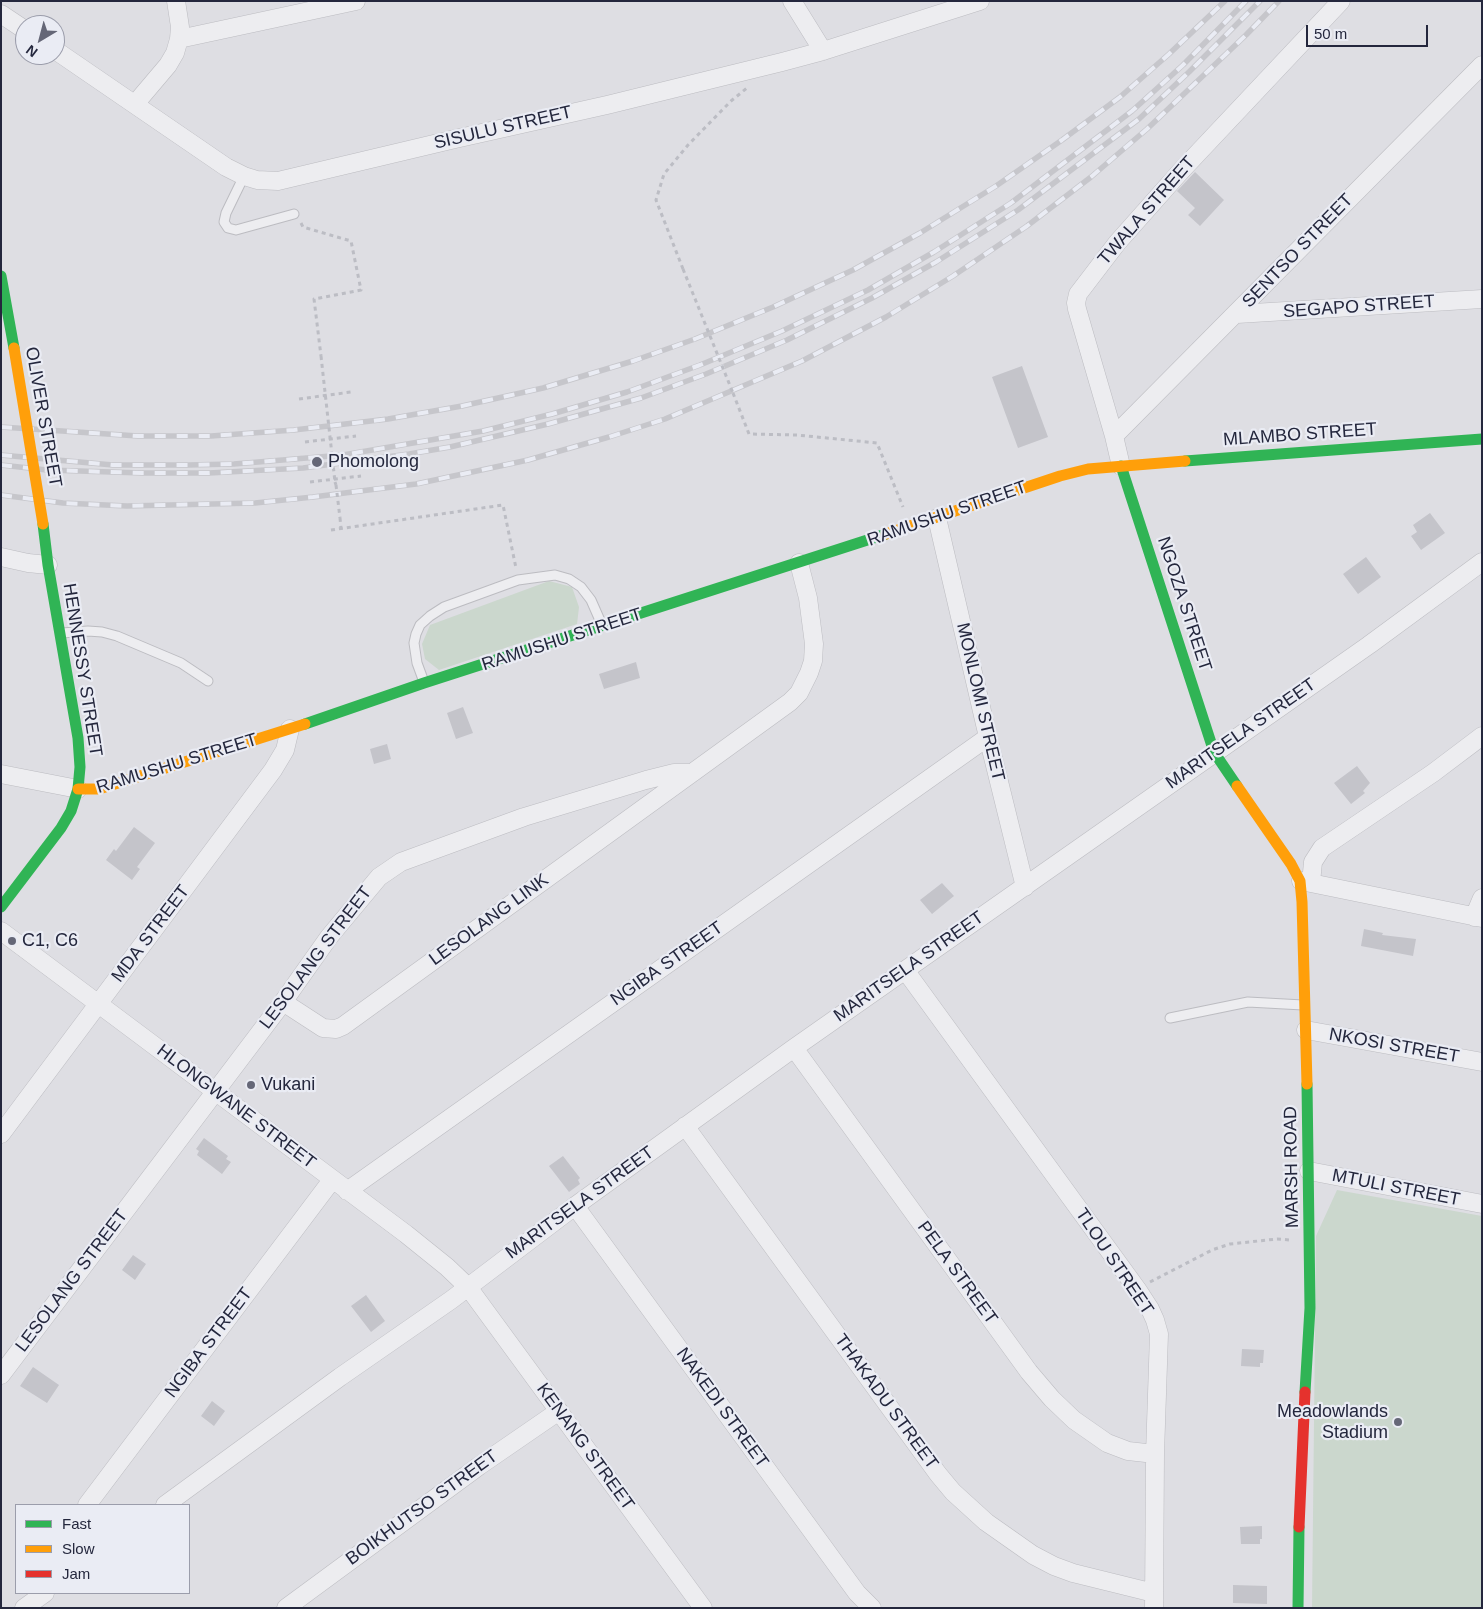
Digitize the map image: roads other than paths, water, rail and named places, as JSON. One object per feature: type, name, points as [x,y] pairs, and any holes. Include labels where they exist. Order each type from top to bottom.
[{"type":"street","points":[[135,104],[176,53],[180,27],[176,1]]},
{"type":"street","points":[[179,39],[356,1]]},
{"type":"street","points":[[792,1],[823,52]]},
{"type":"street","name":"SISULU STREET","points":[[65,57],[226,167],[257,180],[278,181],[617,103],[823,52],[980,1]]},
{"type":"street","name":"TWALA STREET","points":[[1121,466],[1077,309],[1076,298],[1081,288],[1117,243],[1180,172],[1342,1]]},
{"type":"street","points":[[1,14],[15,23]]},
{"type":"street","name":"SENTSO STREET","points":[[1114,436],[1482,65]]},
{"type":"street","name":"OLIVER STREET","points":[[1,276],[43,524],[48,565]]},
{"type":"street","name":"SEGAPO STREET","points":[[1237,314],[1482,299]]},
{"type":"street","name":"MLAMBO STREET","points":[[1121,466],[1482,438]]},
{"type":"street","name":"RAMUSHU STREET","points":[[1,774],[78,789],[99,789],[290,729],[424,683],[799,563],[1060,476],[1088,469],[1121,466]]},
{"type":"street","name":"NGOZA STREET","points":[[1121,466],[1214,752]]},
{"type":"street","name":"MONLOMI STREET","points":[[937,518],[1025,887]]},
{"type":"street","points":[[1,558],[48,565]]},
{"type":"street","name":"MARITSELA STREET","points":[[166,1504],[340,1377],[451,1300],[685,1126],[1377,639],[1482,562]]},
{"type":"street","points":[[691,773],[777,713],[790,702],[805,684],[813,661],[814,644],[808,598],[799,563]]},
{"type":"street","name":"HENNESSY STREET","points":[[1,907],[61,828],[71,811],[78,789],[80,767],[78,738],[48,565]]},
{"type":"street","name":"MDA STREET","points":[[1,1134],[273,770],[285,750],[290,729]]},
{"type":"street","points":[[1482,736],[1433,773],[1322,848],[1313,862],[1305,882],[1478,918],[1482,898]]},
{"type":"street","name":"NGIBA STREET","points":[[347,1191],[988,737]]},
{"type":"street","name":"MARSH ROAD","points":[[1214,752],[1305,882],[1302,902],[1306,1006],[1310,1308],[1299,1507],[1298,1608]]},
{"type":"street","name":"LESOLANG STREET","points":[[1,1375],[283,1002],[329,937],[376,880],[401,862],[524,817],[674,773],[691,773]]},
{"type":"street","name":"LESOLANG LINK","points":[[283,1002],[323,1028],[336,1029],[342,1026],[691,773]]},
{"type":"street","name":"HLONGWANE STREET","points":[[1,931],[413,1240],[468,1286]]},
{"type":"street","name":"TLOU STREET","points":[[905,970],[1150,1309],[1159,1334],[1155,1454],[1154,1600]]},
{"type":"street","name":"NKOSI STREET","points":[[1306,1030],[1482,1062]]},
{"type":"street","name":"PELA STREET","points":[[794,1048],[1029,1372],[1052,1399],[1074,1420],[1107,1443],[1128,1451],[1155,1454]]},
{"type":"street","name":"THAKADU STREET","points":[[685,1126],[953,1492],[986,1522],[1033,1555],[1054,1566],[1154,1600]]},
{"type":"street","name":"MTULI STREET","points":[[1309,1171],[1482,1204]]},
{"type":"street","name":"NGIBA STREET","points":[[88,1504],[332,1180]]},
{"type":"street","name":"NAKEDI STREET","points":[[575,1206],[857,1593],[872,1608]]},
{"type":"street","name":"KENANG STREET","points":[[468,1286],[703,1608]]},
{"type":"street","name":"BOIKHUTSO STREET","points":[[286,1608],[479,1466],[560,1411]]},
{"type":"street","points":[[16,1608],[25,1594]]},
{"type":"street","points":[[24,1608],[44,1594]]},
{"type":"lane","points":[[244,176],[226,213],[224,222],[228,228],[236,230],[294,214]]},
{"type":"lane","points":[[424,683],[417,663],[414,643],[420,625],[444,607],[518,580],[555,575],[568,579],[581,587],[591,600],[602,627]]},
{"type":"lane","points":[[60,633],[88,631],[116,636],[181,663],[208,680]]},
{"type":"lane","points":[[1170,1018],[1248,1002],[1306,1006]]},
{"type":"railway","points":[[1,427],[138,436],[211,436],[294,430],[388,419],[462,406],[543,388],[633,361],[695,339],[773,307],[853,270],[920,233],[996,186],[1120,97],[1225,1]]},
{"type":"railway","points":[[1,455],[113,465],[234,464],[343,455],[483,431],[552,414],[627,392],[700,365],[782,331],[868,290],[934,252],[1011,203],[1132,111],[1183,65],[1246,1]]},
{"type":"railway","points":[[1,465],[47,470],[143,473],[209,473],[303,468],[450,447],[548,424],[641,398],[706,374],[787,340],[872,298],[936,262],[1018,210],[1139,119],[1260,1]]},
{"type":"railway","points":[[1,495],[63,503],[127,506],[255,503],[313,497],[416,484],[528,460],[665,419],[802,361],[886,317],[953,276],[1027,226],[1091,177],[1147,129],[1279,1]]},
{"type":"place","name":"Phomolong","points":[[317,462]]},
{"type":"place","name":"C1, C6","points":[[12,941]]},
{"type":"place","name":"Vukani","points":[[251,1085]]},
{"type":"place","name":"Meadowlands Stadium","points":[[1398,1422]]}]
